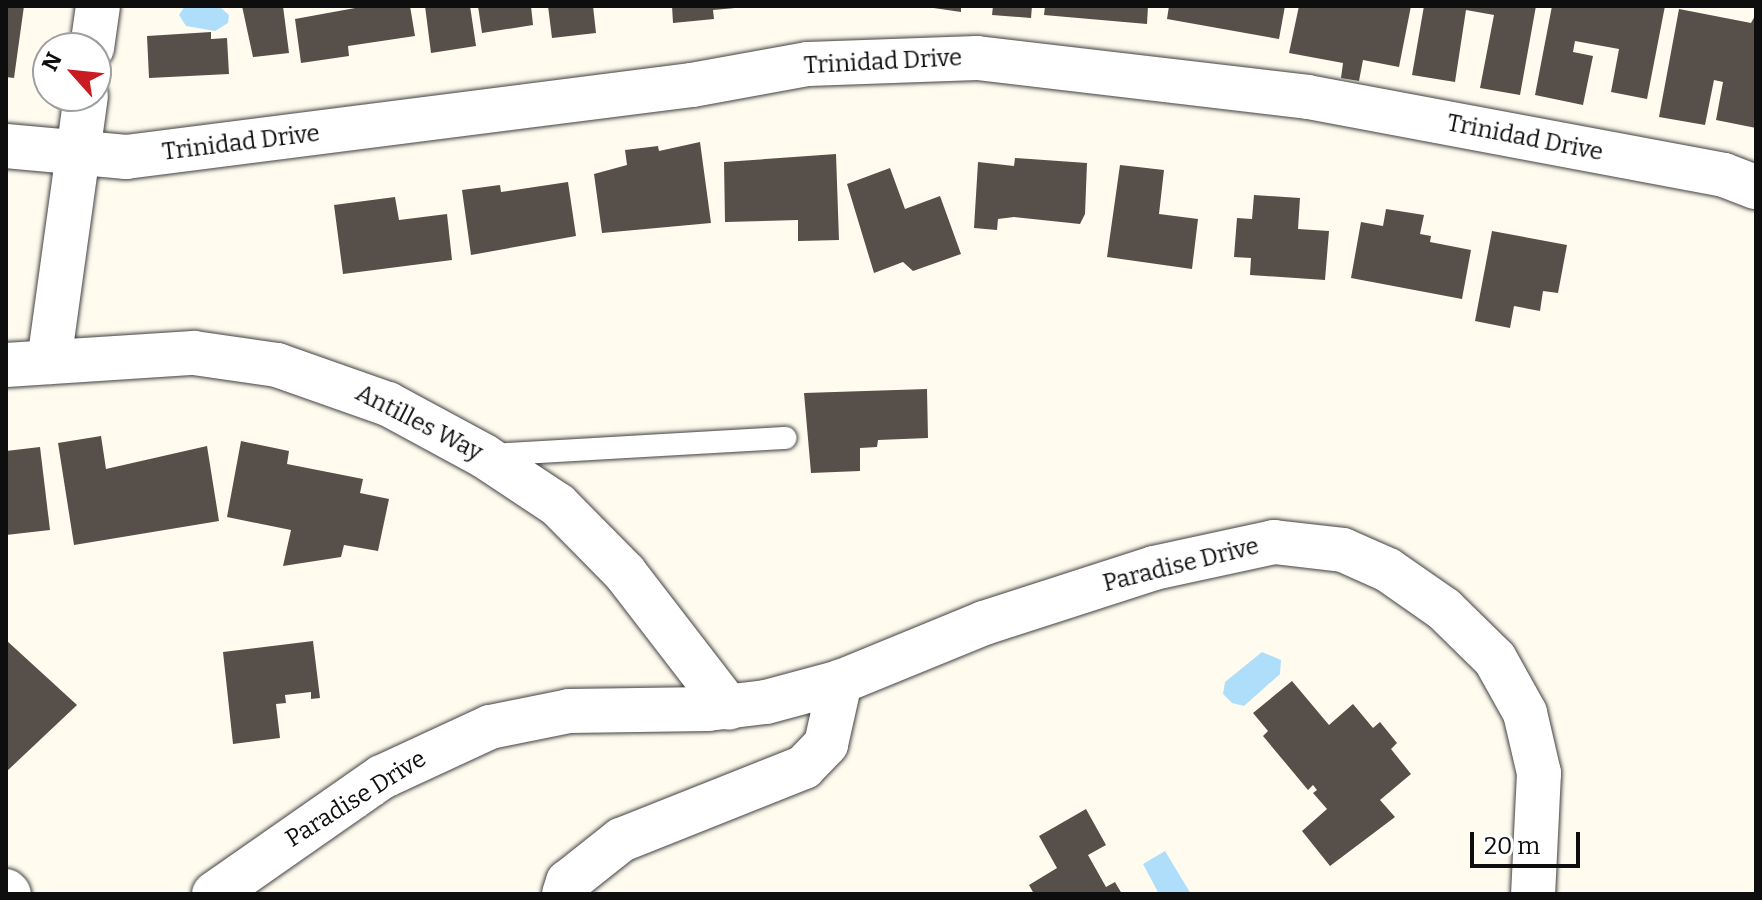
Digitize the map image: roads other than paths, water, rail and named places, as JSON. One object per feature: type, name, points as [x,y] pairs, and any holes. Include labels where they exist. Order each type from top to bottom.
[{"type":"street","points":[[94,32],[98,6]]},
{"type":"street","name":"Trinidad Drive","points":[[6,146],[78,156],[126,157],[692,85],[808,64],[977,58],[1308,97],[1724,175],[1756,187]]},
{"type":"street","points":[[49,362],[84,112]]},
{"type":"street","name":"Antilles Way","points":[[6,365],[194,353],[277,365],[388,404],[484,456],[558,505],[597,542],[729,708]]},
{"type":"street","name":"Paradise Drive","points":[[214,894],[382,777],[490,727],[569,711],[729,708],[840,682],[984,623],[1210,552],[1274,542],[1343,550],[1388,570],[1444,609],[1495,659],[1517,694],[1532,732],[1539,773],[1533,894]]},
{"type":"street","points":[[564,894],[568,882],[621,840],[804,767],[826,744],[840,682]]},
{"type":"lane","points":[[484,456],[786,438]]},
{"type":"water","points":[[185,6],[219,6],[229,15],[228,23],[215,31],[186,26],[179,15]]},
{"type":"water","points":[[1262,652],[1281,660],[1280,674],[1244,706],[1232,703],[1223,694],[1225,682]]},
{"type":"water","points":[[1165,851],[1191,894],[1159,894],[1143,864]]}]
